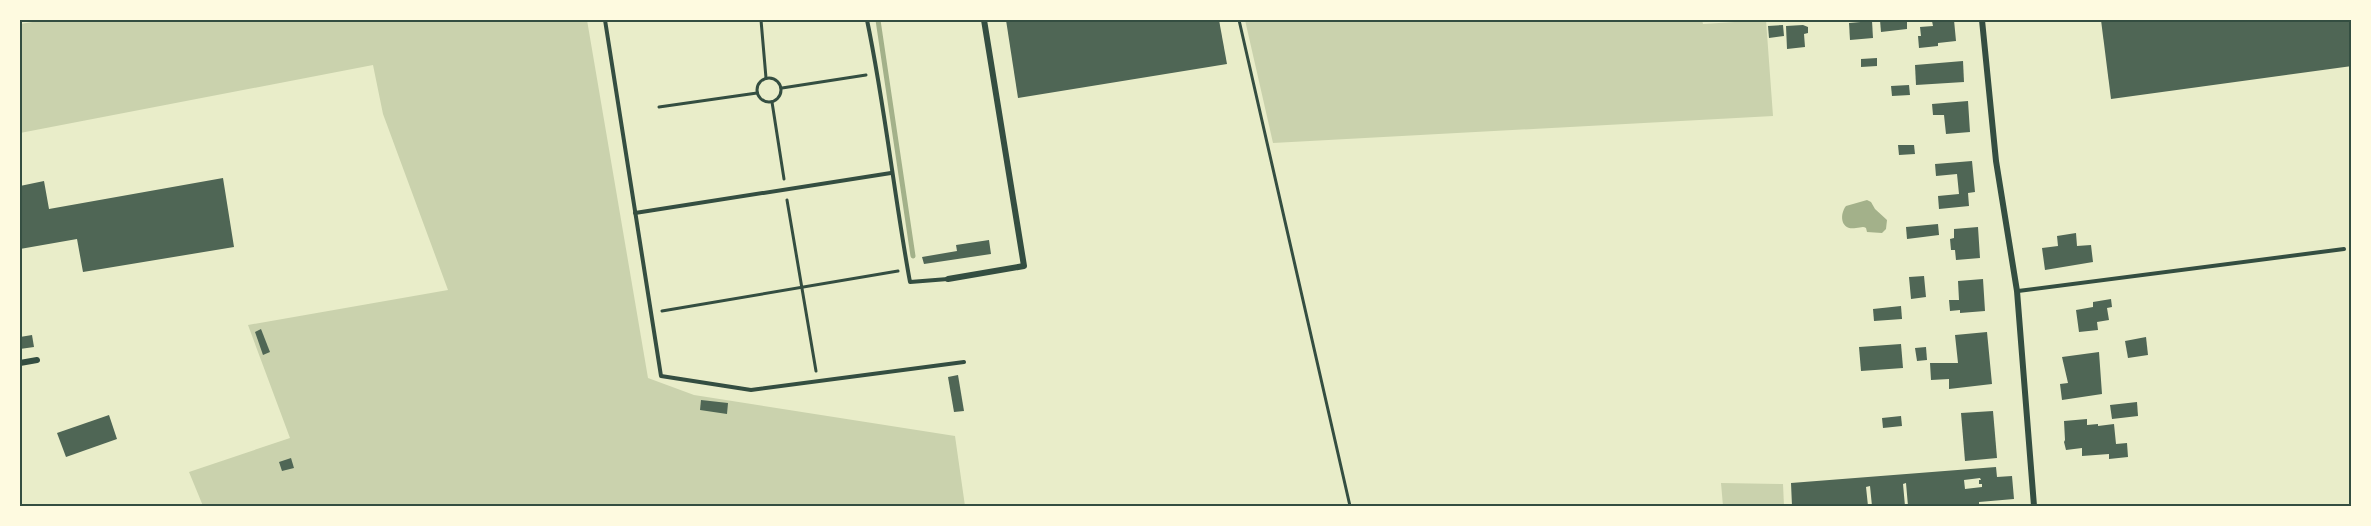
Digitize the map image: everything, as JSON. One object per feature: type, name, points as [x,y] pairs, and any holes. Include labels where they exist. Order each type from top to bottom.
[{"type":"street","points":[[948,279],[1024,266],[984,20]]},
{"type":"street","points":[[1982,20],[1996,161],[2017,291],[2034,507]]},
{"type":"street","points":[[20,363],[37,360]]},
{"type":"lane","points":[[605,20],[661,376],[751,390],[964,362]]},
{"type":"lane","points":[[867,20],[878,74],[891,173],[910,282],[948,279]]},
{"type":"lane","points":[[635,213],[891,173]]},
{"type":"lane","points":[[2017,291],[2344,249]]},
{"type":"path","points":[[761,20],[766,78]]},
{"type":"path","points":[[1239,20],[1350,507]]},
{"type":"path","points":[[782,88],[878,74]]},
{"type":"path","points":[[766,78],[774,78],[782,88],[779,98],[772,102],[765,102],[758,97],[759,82],[766,78]]},
{"type":"path","points":[[659,107],[757,93]]},
{"type":"path","points":[[772,102],[818,381]]},
{"type":"path","points":[[651,313],[907,269]]},
{"type":"shaded area","points":[[45,20],[587,20],[648,378],[694,395],[955,436],[965,506],[203,506],[189,472],[290,438],[248,325],[448,290],[383,114],[373,65],[20,133],[20,24]]},
{"type":"shaded area","points":[[1245,20],[1702,20],[1703,24],[1766,20],[1773,116],[1273,143]]},
{"type":"shaded area","points":[[1867,200],[1887,220],[1886,229],[1882,233],[1867,232],[1864,227],[1851,228],[1844,225],[1842,218],[1846,206]]},
{"type":"shaded area","points":[[1721,483],[1783,484],[1784,506],[1723,506]]},
{"type":"building","points":[[1006,20],[1219,20],[1227,64],[1018,98]]},
{"type":"building","points":[[1880,20],[1907,20],[1907,29],[1881,32]]},
{"type":"building","points":[[1954,20],[1956,41],[1919,48],[1920,27],[1933,26],[1932,21]]},
{"type":"building","points":[[2101,20],[2352,20],[2352,66],[2111,99]]},
{"type":"building","points":[[1872,21],[1873,38],[1850,40],[1849,23]]},
{"type":"building","points":[[1783,25],[1784,36],[1769,38],[1768,26]]},
{"type":"building","points":[[1786,26],[1808,27],[1808,33],[1804,34],[1805,47],[1787,49]]},
{"type":"building","points":[[1877,58],[1877,66],[1861,67],[1861,59]]},
{"type":"building","points":[[1963,61],[1964,82],[1916,85],[1915,65]]},
{"type":"building","points":[[1909,85],[1910,95],[1892,96],[1891,86]]},
{"type":"building","points":[[1968,101],[1970,132],[1946,134],[1944,115],[1933,115],[1932,104]]},
{"type":"building","points":[[1898,145],[1914,145],[1915,154],[1899,155]]},
{"type":"building","points":[[1972,161],[1975,192],[1968,193],[1969,206],[1939,209],[1938,196],[1959,194],[1957,174],[1936,176],[1935,164]]},
{"type":"building","points":[[223,178],[234,247],[83,272],[77,239],[20,249],[20,186],[44,181],[49,209]]},
{"type":"building","points":[[1938,224],[1939,235],[1907,239],[1906,227]]},
{"type":"building","points":[[1978,227],[1980,258],[1956,260],[1955,250],[1951,250],[1950,239],[1954,238],[1954,229]]},
{"type":"building","points":[[2076,233],[2077,246],[2091,245],[2093,262],[2045,270],[2042,248],[2058,246],[2057,236]]},
{"type":"building","points":[[989,240],[991,254],[924,264],[922,257],[957,251],[956,245]]},
{"type":"building","points":[[1924,276],[1926,297],[1911,299],[1909,277]]},
{"type":"building","points":[[1983,279],[1985,311],[1960,313],[1960,310],[1950,311],[1949,300],[1959,300],[1958,281]]},
{"type":"building","points":[[2111,299],[2112,307],[2107,308],[2109,320],[2097,322],[2098,330],[2079,332],[2076,310],[2093,307],[2093,302]]},
{"type":"building","points":[[1901,306],[1902,319],[1874,321],[1873,309]]},
{"type":"building","points":[[261,329],[270,352],[263,355],[255,332]]},
{"type":"building","points":[[1987,332],[1992,384],[1949,389],[1949,379],[1931,380],[1930,363],[1958,363],[1955,335]]},
{"type":"building","points":[[32,335],[34,347],[20,349],[20,337]]},
{"type":"building","points":[[2146,337],[2148,355],[2128,358],[2125,341]]},
{"type":"building","points":[[1901,344],[1903,368],[1861,371],[1859,347]]},
{"type":"building","points":[[1926,347],[1927,360],[1917,361],[1915,348]]},
{"type":"building","points":[[2099,352],[2102,394],[2062,400],[2060,384],[2068,383],[2062,357]]},
{"type":"building","points":[[958,375],[964,411],[954,412],[948,377]]},
{"type":"building","points":[[701,400],[728,403],[727,414],[700,410]]},
{"type":"building","points":[[2137,402],[2138,416],[2112,419],[2110,405]]},
{"type":"building","points":[[1993,411],[1997,458],[1965,461],[1961,413]]},
{"type":"building","points":[[109,415],[117,439],[66,457],[57,433]]},
{"type":"building","points":[[1901,416],[1902,426],[1883,428],[1882,418]]},
{"type":"building","points":[[2087,419],[2087,425],[2114,424],[2116,444],[2127,443],[2128,457],[2109,459],[2109,454],[2082,456],[2082,448],[2066,450],[2064,421]]},
{"type":"building","points":[[291,458],[294,468],[282,471],[279,462]]},
{"type":"building","points":[[1996,467],[1997,477],[2012,476],[2014,499],[1979,502],[1979,506],[1908,506],[1906,483],[1903,484],[1905,506],[1872,506],[1870,486],[1866,487],[1868,506],[1792,506],[1791,483]],"holes":[[[1980,478],[1979,484],[1982,484],[1982,487],[1965,489],[1964,480]]]},
{"type":"waterway","points":[[878,20],[913,256]]}]
